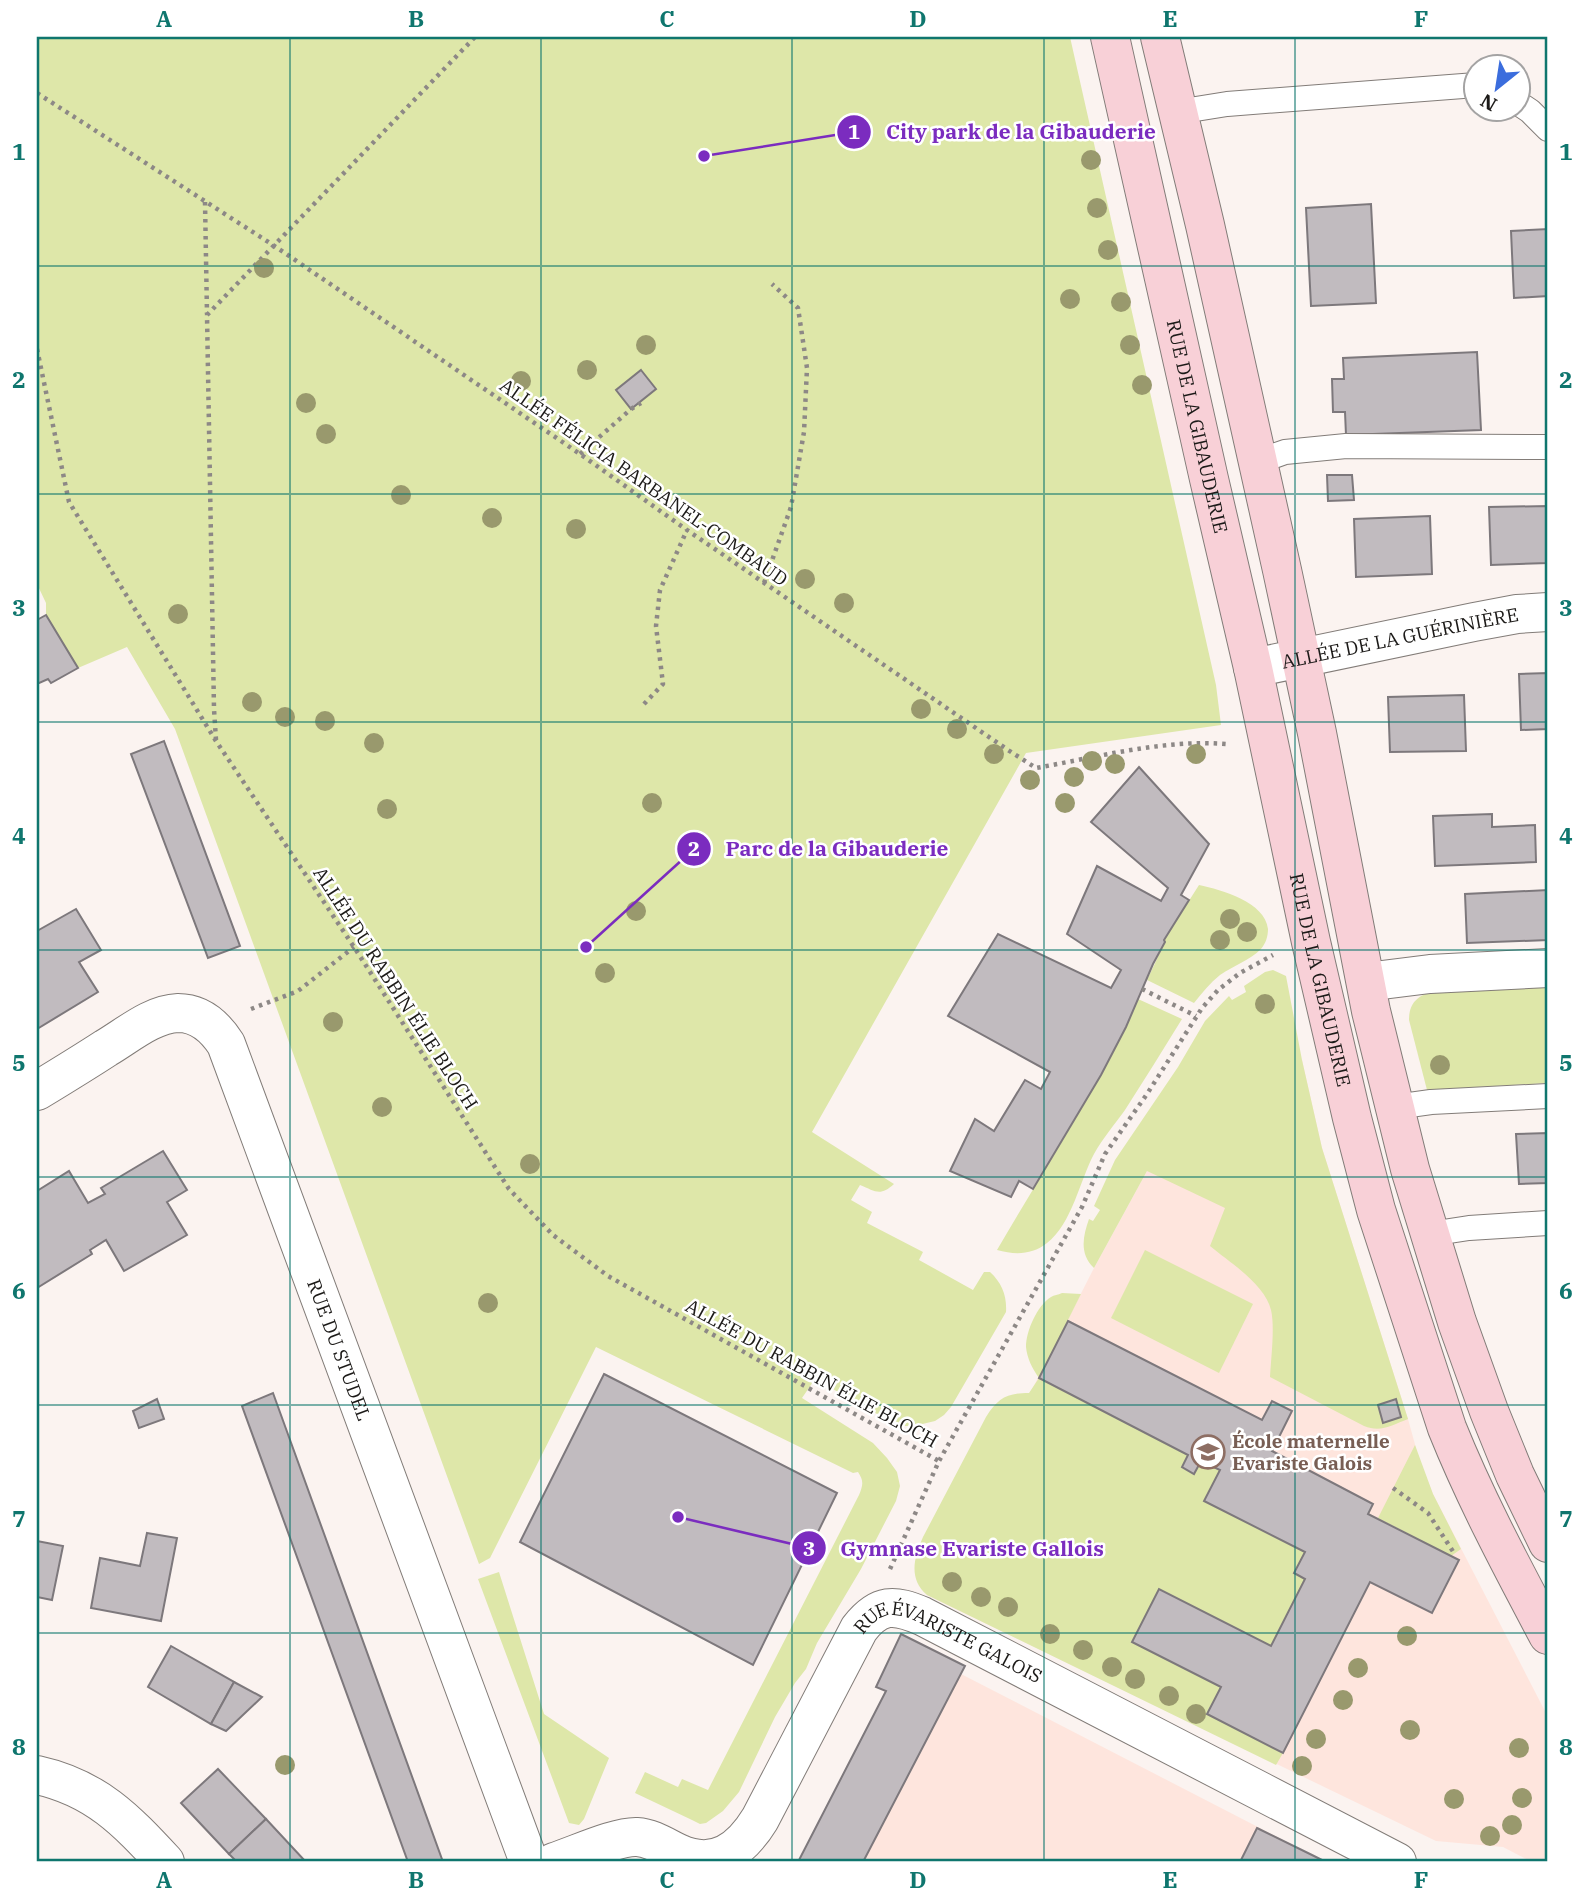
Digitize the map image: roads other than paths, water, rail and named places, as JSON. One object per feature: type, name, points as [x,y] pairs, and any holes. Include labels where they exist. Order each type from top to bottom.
[{"type":"street","name":"RUE DE LA GIBAUDERIE","points":[[1110,37],[1253,668],[1311,942],[1373,1196],[1447,1428],[1477,1499],[1548,1636]]},
{"type":"street","points":[[1160,37],[1205,225],[1300,658],[1366,982],[1410,1169],[1457,1322],[1489,1411],[1515,1475],[1548,1543]]},
{"type":"street","name":"RUE DE LA GIBAUDERIE","points":[[1168,298],[1195,346],[1212,398],[1250,577],[1267,639],[1277,652],[1300,658]]},
{"type":"street","name":"ALLÉE DE LA GUÉRINIÈRE","points":[[1253,668],[1474,622],[1517,614],[1548,612]]},
{"type":"street","points":[[1366,982],[1430,974],[1548,968]]},
{"type":"street","name":"RUE DU STUDEL","points":[[37,1091],[160,1017],[191,1014],[211,1025],[226,1044],[529,1862]]},
{"type":"street","name":"RUE ÉVARISTE GALOIS","points":[[554,1862],[627,1838],[650,1839],[682,1854],[704,1859],[722,1855],[740,1846],[760,1819],[850,1643],[871,1615],[889,1607],[922,1616],[1397,1862]]},
{"type":"street","points":[[37,1775],[84,1791],[104,1802],[165,1862]]},
{"type":"lane","points":[[1177,112],[1227,104],[1462,86]]},
{"type":"lane","points":[[1532,113],[1548,130]]},
{"type":"lane","points":[[1257,462],[1285,452],[1317,447],[1548,447]]},
{"type":"lane","points":[[1395,1107],[1431,1102],[1548,1096]]},
{"type":"lane","points":[[1430,1234],[1469,1228],[1548,1223]]},
{"type":"place","name":"City park de la Gibauderie","points":[[704,156]]},
{"type":"place","name":"Parc de la Gibauderie","points":[[586,947]]},
{"type":"place","name":"École maternelle Evariste Galois","points":[[1208,1452]]},
{"type":"place","name":"Gymnase Evariste Gallois","points":[[678,1517]]}]
